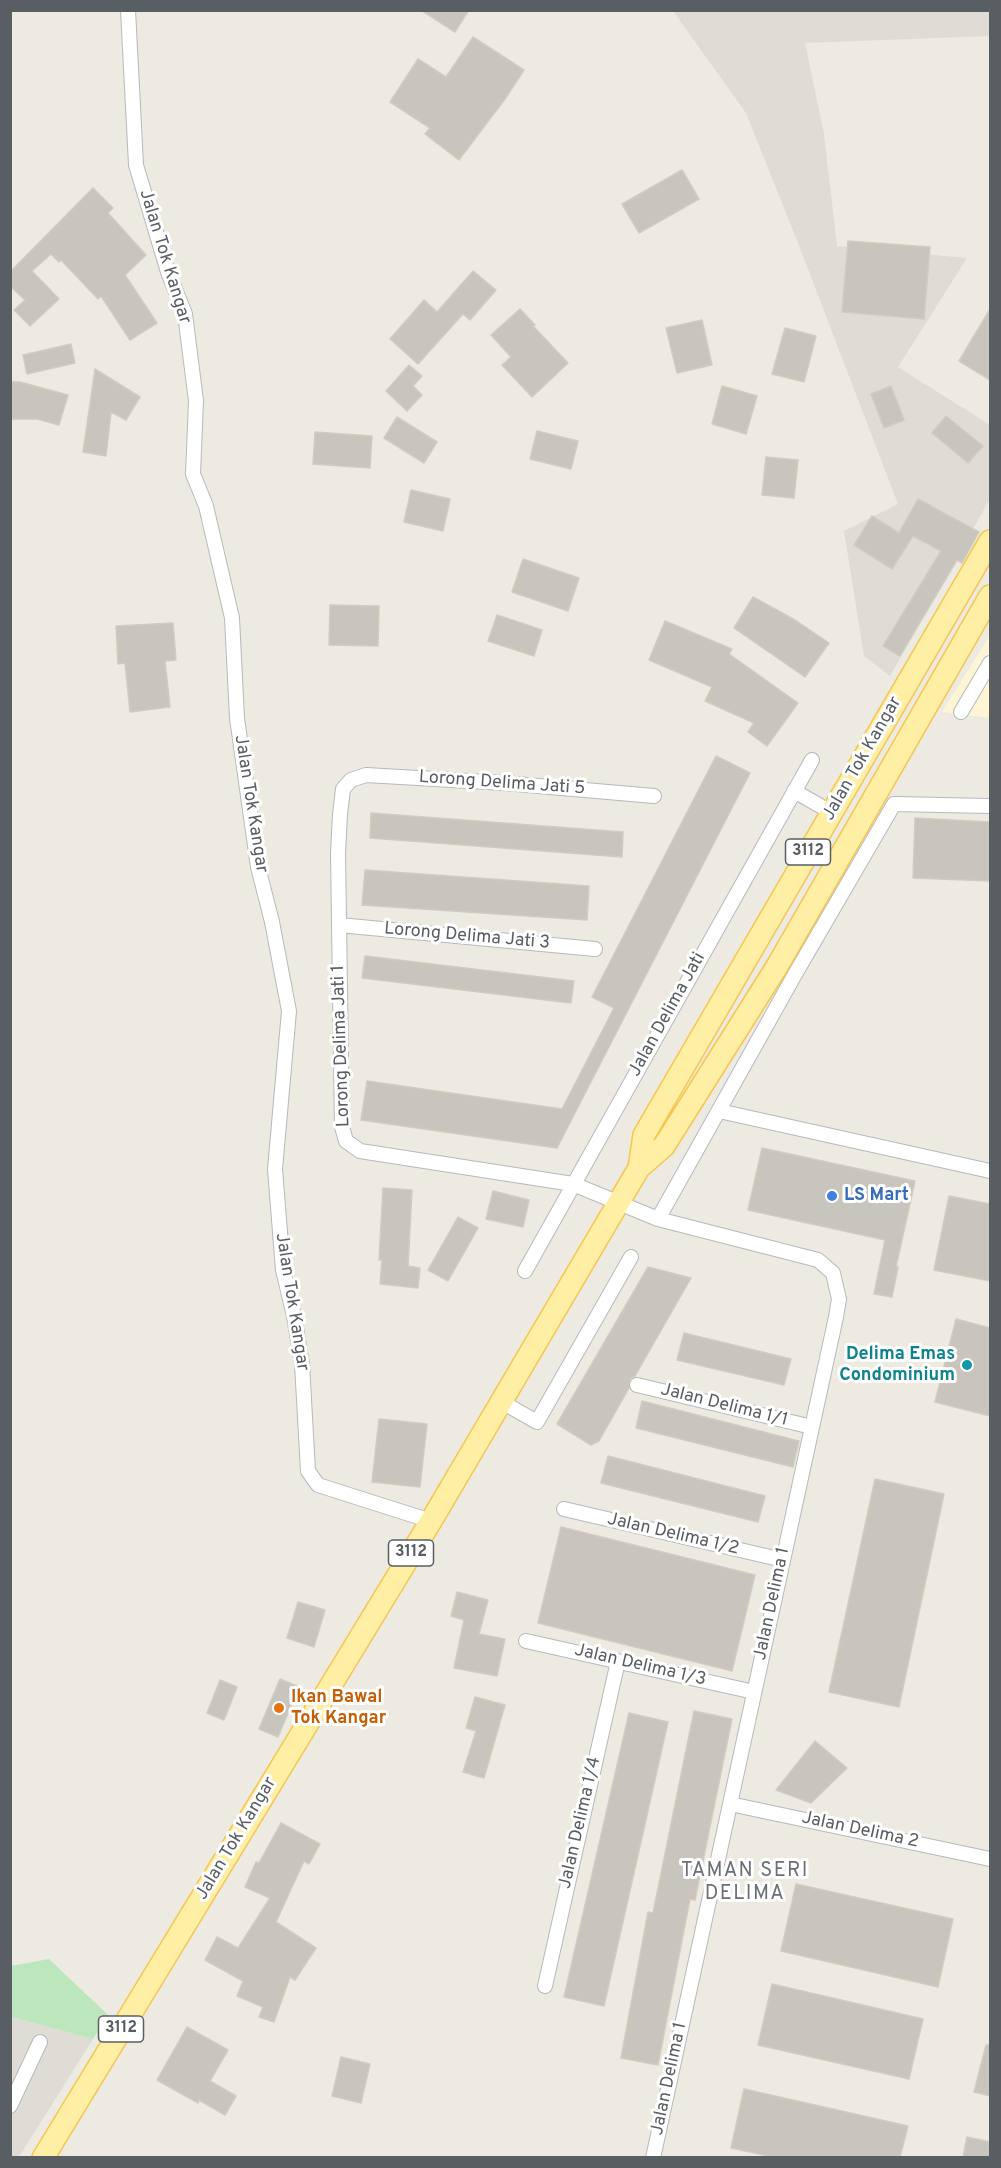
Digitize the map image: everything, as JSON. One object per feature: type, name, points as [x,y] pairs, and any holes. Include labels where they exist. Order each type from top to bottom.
[{"type":"main road","name":"Jalan Tok Kangar","points":[[639,1168],[645,1135],[990,541]]},
{"type":"main road","name":"Jalan Tok Kangar","points":[[43,2157],[431,1521],[639,1168],[664,1146],[785,972],[990,597]]},
{"type":"street","name":"Jalan Tok Kangar","points":[[128,10],[136,165],[168,272],[185,314],[196,401],[193,474],[206,506],[232,618],[237,718],[258,867],[272,922],[289,1011],[275,1169],[283,1270],[302,1364],[308,1471],[318,1485],[431,1521]]},
{"type":"street","points":[[961,712],[990,663]]},
{"type":"street","name":"Jalan Delima Jati","points":[[525,1271],[812,760]]},
{"type":"street","name":"Lorong Delima Jati 5","points":[[351,780],[366,775],[504,783],[654,796]]},
{"type":"street","name":"Lorong Delima Jati 1","points":[[351,780],[343,789],[338,853],[342,1127],[346,1141],[360,1151],[573,1184],[618,1203]]},
{"type":"street","points":[[794,791],[831,812]]},
{"type":"street","points":[[658,1219],[718,1111],[785,972],[894,804],[990,806]]},
{"type":"street","name":"Lorong Delima Jati 3","points":[[339,925],[595,949]]},
{"type":"street","points":[[718,1111],[990,1171]]},
{"type":"street","name":"Jalan Delima 1","points":[[618,1203],[658,1219],[818,1260],[833,1273],[838,1299],[653,2157]]},
{"type":"street","points":[[502,1402],[537,1422],[632,1257]]},
{"type":"street","name":"Jalan Delima 1/1","points":[[637,1385],[812,1427]]},
{"type":"street","name":"Jalan Delima 1/2","points":[[564,1509],[783,1560]]},
{"type":"street","name":"Jalan Delima 1/3","points":[[526,1641],[754,1692]]},
{"type":"street","name":"Jalan Delima 1/4","points":[[545,1986],[618,1661]]},
{"type":"street","name":"Jalan Delima 2","points":[[730,1804],[990,1859]]},
{"type":"street","points":[[10,2106],[40,2042]]},
{"type":"shaded area","points":[[673,11],[990,11],[990,36],[805,43],[824,134],[837,246],[967,258],[898,367],[990,425],[990,499],[890,676],[864,656],[844,531],[898,504],[746,113]]},
{"type":"shaded area","points":[[990,635],[990,718],[942,712]]},
{"type":"shaded area","points":[[10,2017],[93,2039],[19,2157],[11,2157]]},
{"type":"green space","points":[[49,1959],[108,2015],[93,2039],[11,2017],[11,1966]]},
{"type":"building","points":[[421,10],[469,10],[455,32]]},
{"type":"building","points":[[473,37],[524,70],[459,160],[425,134],[430,128],[390,102],[418,59],[446,77]]},
{"type":"building","points":[[682,170],[699,199],[639,233],[622,204]]},
{"type":"building","points":[[93,188],[113,208],[108,213],[146,255],[125,275],[157,323],[130,340],[101,296],[98,299],[61,260],[59,262],[51,254],[32,271],[59,299],[30,326],[14,310],[25,300],[10,286],[10,272]]},
{"type":"building","points":[[848,241],[930,247],[924,319],[842,312]]},
{"type":"building","points":[[473,271],[496,290],[470,320],[463,314],[418,364],[390,339],[424,300],[437,312]]},
{"type":"building","points":[[520,309],[568,363],[532,397],[502,365],[511,357],[491,335]]},
{"type":"building","points":[[990,309],[990,380],[959,361]]},
{"type":"building","points":[[702,320],[712,365],[677,373],[666,328]]},
{"type":"building","points":[[785,328],[816,336],[804,382],[772,374]]},
{"type":"building","points":[[71,344],[75,363],[27,374],[23,355]]},
{"type":"building","points":[[409,365],[422,376],[413,386],[422,395],[407,411],[386,391]]},
{"type":"building","points":[[95,369],[140,397],[126,420],[111,412],[106,456],[83,452]]},
{"type":"building","points":[[10,382],[20,382],[68,395],[59,425],[37,419],[10,419]]},
{"type":"building","points":[[722,386],[757,396],[746,434],[712,424]]},
{"type":"building","points":[[891,386],[904,420],[884,428],[871,394]]},
{"type":"building","points":[[946,416],[983,446],[968,463],[932,433]]},
{"type":"building","points":[[397,417],[437,442],[424,463],[384,438]]},
{"type":"building","points":[[537,431],[578,441],[571,469],[530,459]]},
{"type":"building","points":[[315,432],[372,436],[370,468],[313,464]]},
{"type":"building","points":[[766,457],[798,460],[794,498],[762,495]]},
{"type":"building","points":[[411,490],[450,499],[443,531],[404,522]]},
{"type":"building","points":[[918,499],[979,532],[962,563],[957,560],[900,656],[883,646],[941,551],[913,536],[892,569],[854,545],[872,516],[899,533]]},
{"type":"building","points":[[523,559],[579,578],[568,611],[512,592]]},
{"type":"building","points":[[753,597],[795,620],[829,643],[805,677],[734,628]]},
{"type":"building","points":[[330,605],[379,606],[378,646],[329,645]]},
{"type":"building","points":[[497,615],[542,630],[534,656],[488,641]]},
{"type":"building","points":[[665,621],[732,649],[729,654],[798,703],[767,746],[748,732],[754,723],[705,701],[712,687],[649,660]]},
{"type":"building","points":[[173,623],[176,660],[165,661],[170,707],[130,712],[125,663],[118,664],[116,626]]},
{"type":"building","points":[[716,756],[750,773],[557,1148],[361,1120],[367,1081],[562,1109],[614,1008],[592,997]]},
{"type":"building","points":[[371,813],[623,832],[622,857],[370,838]]},
{"type":"building","points":[[915,818],[990,822],[990,881],[913,878]]},
{"type":"building","points":[[365,870],[589,886],[587,920],[362,905]]},
{"type":"building","points":[[365,956],[574,981],[571,1003],[362,978]]},
{"type":"building","name":"LS Mart","points":[[762,1148],[915,1181],[896,1267],[898,1267],[892,1297],[874,1294],[885,1240],[748,1210]]},
{"type":"building","points":[[383,1188],[412,1190],[408,1266],[420,1268],[418,1288],[380,1284]]},
{"type":"building","points":[[493,1191],[529,1200],[523,1227],[486,1219]]},
{"type":"building","points":[[949,1196],[990,1204],[990,1281],[934,1270]]},
{"type":"building","points":[[458,1217],[478,1228],[448,1281],[428,1270]]},
{"type":"building","points":[[648,1267],[691,1278],[635,1376],[630,1379],[629,1388],[599,1441],[591,1445],[557,1424]]},
{"type":"building","name":"Delima Emas Condominium","points":[[956,1319],[990,1328],[990,1416],[935,1402]]},
{"type":"building","points":[[684,1333],[791,1359],[784,1385],[677,1360]]},
{"type":"building","points":[[642,1401],[799,1441],[793,1467],[636,1428]]},
{"type":"building","points":[[379,1419],[427,1424],[420,1487],[372,1482]]},
{"type":"building","points":[[608,1456],[765,1496],[758,1522],[601,1483]]},
{"type":"building","points":[[875,1479],[944,1494],[899,1707],[829,1692]]},
{"type":"building","points":[[561,1527],[755,1575],[732,1671],[538,1623]]},
{"type":"building","points":[[457,1592],[488,1600],[479,1634],[505,1639],[497,1676],[454,1668],[464,1620],[451,1616]]},
{"type":"building","points":[[298,1602],[325,1610],[314,1647],[287,1638]]},
{"type":"building","name":"Ikan Bawal Tok Kangar","points":[[280,1679],[299,1687],[278,1737],[259,1729]]},
{"type":"building","points":[[220,1680],[237,1687],[224,1720],[207,1713]]},
{"type":"building","points":[[475,1697],[505,1705],[484,1778],[463,1772],[476,1731],[466,1728]]},
{"type":"building","points":[[694,1711],[732,1719],[695,1900],[690,1899],[658,2065],[621,2058],[648,1912],[653,1913]]},
{"type":"building","points":[[629,1713],[668,1722],[604,2006],[564,1997]]},
{"type":"building","points":[[815,1741],[847,1768],[811,1803],[776,1790]]},
{"type":"building","points":[[281,1823],[320,1844],[309,1864],[304,1861],[276,1922],[316,1948],[295,1980],[290,1977],[274,2022],[259,2017],[263,2007],[237,1996],[243,1981],[205,1960],[217,1937],[238,1948],[270,1898],[245,1887],[256,1862],[259,1863]]},
{"type":"building","points":[[796,1884],[953,1919],[938,1987],[781,1951]]},
{"type":"building","points":[[772,1984],[923,2019],[909,2079],[758,2045]]},
{"type":"building","points":[[187,2027],[228,2050],[210,2081],[236,2096],[225,2115],[157,2080]]},
{"type":"building","points":[[986,2045],[990,2045],[990,2096],[974,2092]]},
{"type":"building","points":[[341,2057],[370,2064],[361,2103],[332,2096]]},
{"type":"building","points":[[744,2089],[908,2126],[900,2157],[773,2157],[731,2148]]},
{"type":"building","points":[[967,2137],[990,2142],[990,2157],[963,2157]]},
{"type":"place","name":"LS Mart","points":[[832,1196]]},
{"type":"place","name":"Delima Emas Condominium","points":[[967,1365]]},
{"type":"place","name":"Ikan Bawal Tok Kangar","points":[[279,1708]]},
{"type":"district","name":"TAMAN SERI DELIMA","points":[[745,1884]]}]
